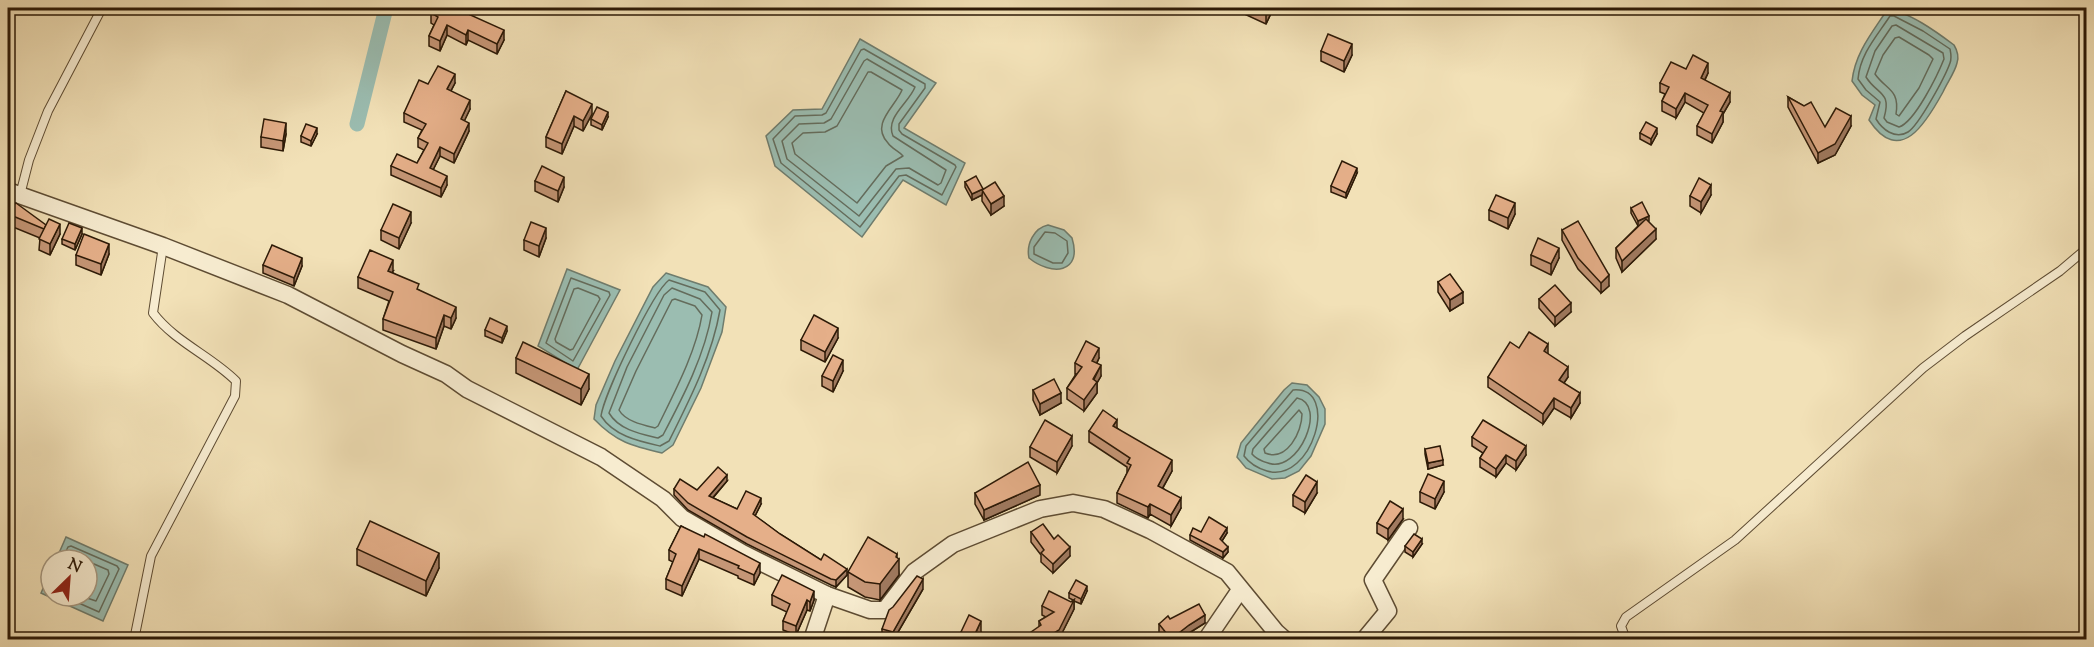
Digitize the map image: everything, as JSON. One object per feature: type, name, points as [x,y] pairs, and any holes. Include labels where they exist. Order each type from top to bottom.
[{"type":"street","points":[[14,193],[163,246],[288,295],[446,374],[467,389],[601,458],[663,499],[682,518],[742,553],[827,596],[870,610],[885,610],[914,572],[953,544],[1040,509],[1073,503],[1104,509],[1150,530],[1227,573],[1276,632],[1285,639]]},
{"type":"street","points":[[1364,639],[1388,611],[1372,580],[1409,528]]},
{"type":"street","points":[[1206,639],[1240,590]]},
{"type":"street","points":[[812,639],[827,596]]},
{"type":"lane","points":[[14,193],[48,111],[102,8]]},
{"type":"lane","points":[[134,639],[151,556],[235,396],[236,381],[227,372],[167,330],[153,313],[163,246]]},
{"type":"lane","points":[[1626,639],[1621,626],[1626,616],[1735,540],[1923,368],[1965,336],[2060,271],[2086,249]]},
{"type":"water","points":[[1887,10],[1904,14],[1931,29],[1954,45],[1958,56],[1953,74],[1929,116],[1911,135],[1902,140],[1891,140],[1880,134],[1869,120],[1875,105],[1862,95],[1852,81],[1860,52]]},
{"type":"water","points":[[860,39],[936,83],[904,128],[965,163],[946,205],[903,180],[862,237],[775,166],[766,136],[793,110],[822,109]]},
{"type":"water","points":[[1048,225],[1064,230],[1072,238],[1073,259],[1063,268],[1047,268],[1029,258],[1032,237],[1039,229]]},
{"type":"water","points":[[567,269],[620,290],[577,370],[538,346]]},
{"type":"water","points":[[666,273],[708,287],[726,307],[722,332],[701,388],[673,445],[662,453],[617,438],[594,419],[596,405],[615,361],[653,287]]},
{"type":"water","points":[[1292,383],[1307,385],[1319,397],[1325,409],[1325,424],[1311,456],[1299,471],[1285,478],[1272,479],[1246,468],[1237,457],[1241,443]]},
{"type":"water","points":[[66,537],[90,548],[61,548]]},
{"type":"water","points":[[99,552],[128,565],[103,621],[74,608],[99,608]]},
{"type":"building","points":[[433,8],[455,8],[504,30],[497,44],[468,30],[466,35],[447,25],[440,41],[429,36],[438,17],[431,13]]},
{"type":"building","points":[[1254,8],[1269,8],[1266,13]]},
{"type":"building","points":[[1328,34],[1352,44],[1344,61],[1321,51]]},
{"type":"building","points":[[1693,55],[1708,63],[1701,78],[1730,93],[1720,111],[1723,112],[1712,134],[1697,126],[1708,105],[1685,93],[1676,109],[1662,101],[1669,87],[1660,83],[1671,62],[1686,69]]},
{"type":"building","points":[[438,66],[455,74],[447,89],[470,100],[461,119],[469,123],[454,154],[440,147],[430,168],[447,176],[441,188],[391,166],[397,154],[417,163],[428,143],[418,138],[426,124],[404,113],[419,80],[428,84]]},
{"type":"building","points":[[566,91],[592,104],[583,121],[574,116],[562,144],[546,137]]},
{"type":"building","points":[[1788,97],[1804,106],[1811,102],[1825,127],[1836,108],[1851,116],[1835,144],[1818,153]]},
{"type":"building","points":[[597,107],[608,112],[602,125],[591,119]]},
{"type":"building","points":[[264,119],[286,123],[283,141],[261,137]]},
{"type":"building","points":[[1646,122],[1657,128],[1651,139],[1640,133]]},
{"type":"building","points":[[306,124],[317,128],[311,141],[301,136]]},
{"type":"building","points":[[1342,161],[1357,168],[1346,193],[1331,186]]},
{"type":"building","points":[[542,166],[564,177],[558,191],[535,181]]},
{"type":"building","points":[[976,176],[983,189],[972,194],[965,182]]},
{"type":"building","points":[[1699,178],[1711,185],[1701,202],[1690,196]]},
{"type":"building","points":[[995,182],[1004,196],[991,204],[982,190]]},
{"type":"building","points":[[1496,195],[1515,203],[1508,218],[1489,210]]},
{"type":"building","points":[[1642,202],[1649,216],[1638,221],[1631,208]]},
{"type":"building","points":[[16,203],[46,225],[44,229],[8,214],[8,208]]},
{"type":"building","points":[[393,204],[411,212],[399,238],[381,230]]},
{"type":"building","points":[[49,219],[60,224],[50,244],[39,239]]},
{"type":"building","points":[[1646,219],[1656,229],[1622,261],[1616,248]]},
{"type":"building","points":[[1578,221],[1609,275],[1601,283],[1578,258],[1562,230]]},
{"type":"building","points":[[531,222],[546,228],[539,246],[524,240]]},
{"type":"building","points":[[69,223],[82,228],[75,244],[62,239]]},
{"type":"building","points":[[84,234],[109,244],[101,264],[76,255]]},
{"type":"building","points":[[1538,238],[1559,248],[1551,264],[1531,255]]},
{"type":"building","points":[[272,245],[302,258],[294,278],[263,265]]},
{"type":"building","points":[[370,250],[393,260],[388,271],[419,284],[417,289],[456,307],[451,318],[444,315],[436,338],[383,319],[393,292],[358,277]]},
{"type":"building","points":[[1450,274],[1463,292],[1450,300],[1438,282]]},
{"type":"building","points":[[1555,285],[1571,303],[1555,317],[1539,299]]},
{"type":"building","points":[[814,315],[838,328],[825,352],[801,340]]},
{"type":"building","points":[[490,318],[507,326],[502,338],[485,330]]},
{"type":"building","points":[[1529,332],[1548,344],[1544,351],[1568,367],[1559,380],[1580,393],[1571,408],[1554,398],[1543,414],[1488,377],[1510,342],[1519,348]]},
{"type":"building","points":[[1086,341],[1099,348],[1092,361],[1101,365],[1093,379],[1097,382],[1084,400],[1067,388],[1082,367],[1075,363]]},
{"type":"building","points":[[523,342],[589,374],[581,389],[516,358]]},
{"type":"building","points":[[833,355],[843,360],[833,381],[822,376]]},
{"type":"building","points":[[1054,379],[1061,393],[1040,404],[1033,390]]},
{"type":"building","points":[[1103,410],[1117,420],[1113,426],[1172,460],[1158,486],[1181,498],[1171,515],[1150,504],[1148,507],[1117,493],[1131,465],[1127,463],[1130,458],[1089,431]]},
{"type":"building","points":[[1045,420],[1072,436],[1057,462],[1030,447]]},
{"type":"building","points":[[1483,420],[1526,446],[1516,461],[1506,455],[1496,469],[1480,458],[1487,447],[1472,437]]},
{"type":"building","points":[[1440,446],[1443,460],[1428,463],[1425,449]]},
{"type":"building","points":[[1028,462],[1040,485],[984,510],[975,493]]},
{"type":"building","points":[[718,467],[727,475],[709,496],[737,509],[746,491],[761,498],[753,514],[821,560],[824,554],[847,569],[836,580],[831,579],[747,537],[688,503],[674,489],[680,479],[697,490]]},
{"type":"building","points":[[1428,474],[1444,481],[1435,499],[1420,492]]},
{"type":"building","points":[[1306,475],[1317,482],[1305,502],[1293,495]]},
{"type":"building","points":[[1390,501],[1403,509],[1388,529],[1377,523]]},
{"type":"building","points":[[1209,517],[1227,528],[1220,539],[1228,547],[1223,552],[1190,535],[1193,528],[1201,532]]},
{"type":"building","points":[[370,521],[439,553],[426,581],[357,549]]},
{"type":"building","points":[[1043,524],[1054,539],[1058,535],[1070,547],[1053,564],[1041,553],[1044,550],[1031,532]]},
{"type":"building","points":[[681,526],[704,537],[705,534],[760,563],[754,575],[699,549],[682,586],[666,579],[676,554],[669,550]]},
{"type":"building","points":[[1414,534],[1422,539],[1413,552],[1405,546]]},
{"type":"building","points":[[868,537],[897,554],[896,557],[899,559],[880,584],[865,582],[848,572]]},
{"type":"building","points":[[782,575],[814,591],[810,602],[807,600],[796,626],[783,621],[790,604],[772,595]]},
{"type":"building","points":[[917,576],[923,579],[893,632],[882,629],[889,610]]},
{"type":"building","points":[[1076,580],[1087,586],[1081,599],[1069,593]]},
{"type":"building","points":[[1049,591],[1071,602],[1074,600],[1059,630],[1044,639],[1021,639],[1041,625],[1039,621],[1054,612],[1042,606]]},
{"type":"building","points":[[1199,604],[1205,615],[1171,639],[1159,624],[1168,616],[1170,619]]},
{"type":"building","points":[[969,615],[981,621],[973,638],[961,632]]},
{"type":"building","points":[[910,633],[925,639],[908,639]]},
{"type":"waterway","points":[[357,124],[386,8]]}]
